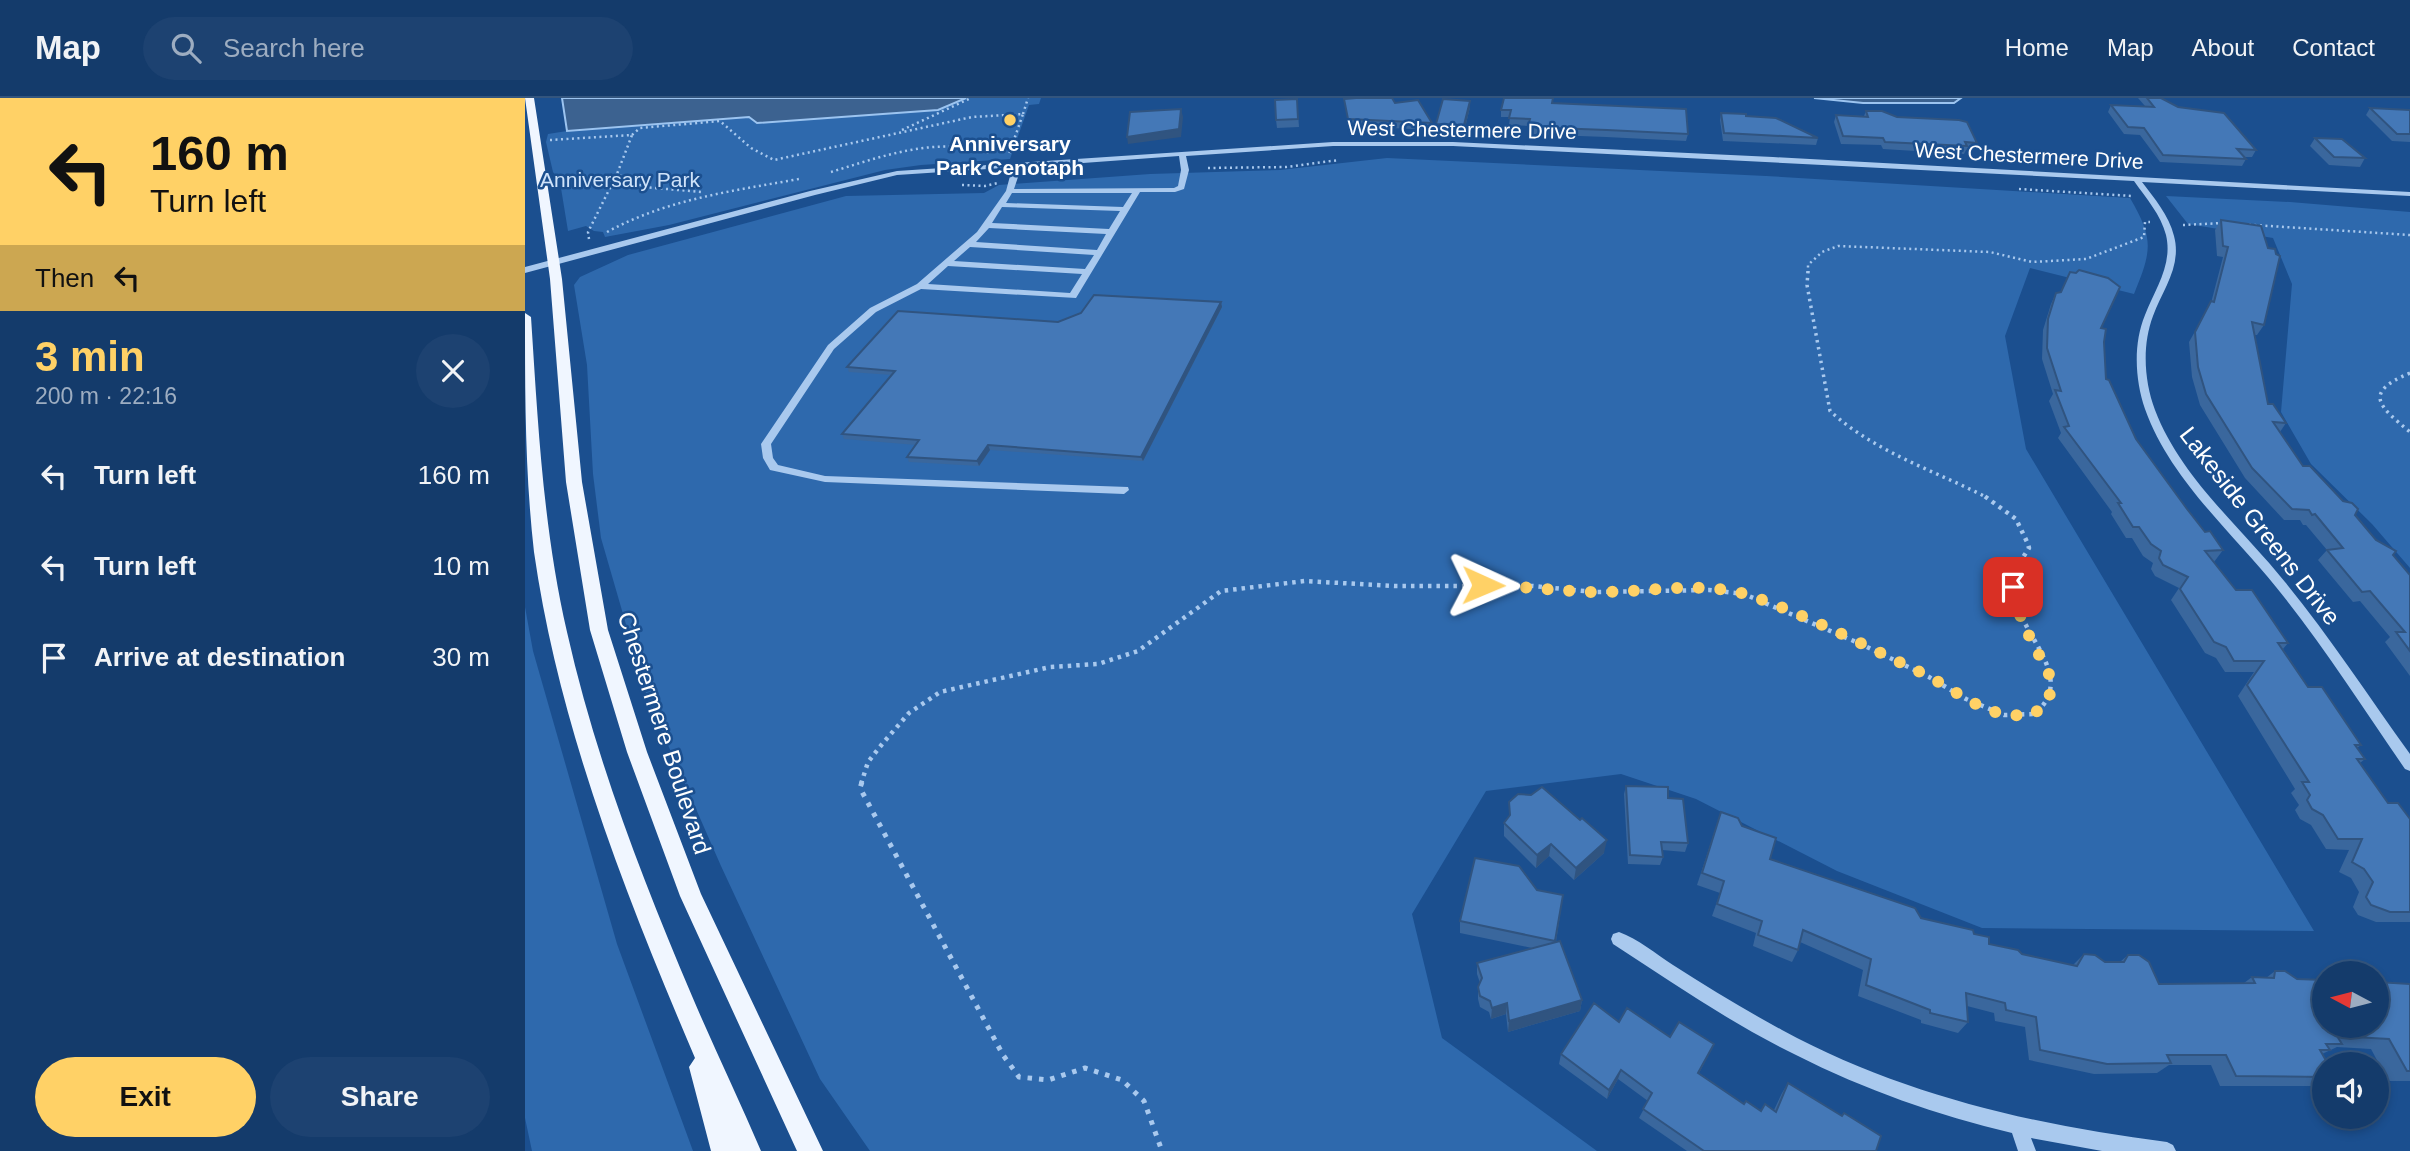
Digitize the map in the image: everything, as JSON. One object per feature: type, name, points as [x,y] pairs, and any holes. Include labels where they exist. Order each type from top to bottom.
[{"type":"main road","name":"Chestermere Boulevard","points":[[529,98],[554,262],[574,482],[599,630],[637,752],[691,897],[810,1151]]},
{"type":"main road","points":[[525,317],[543,553],[554,609],[597,777],[686,1013],[748,1151]]},
{"type":"main road","points":[[686,1013],[724,1151]]},
{"type":"street","name":"West Chestermere Drive","points":[[525,270],[878,177],[923,171],[1333,144],[1453,144],[2410,194]]},
{"type":"street","points":[[1010,191],[1175,190],[1181,187],[1185,170],[1182,154]]},
{"type":"street","points":[[1025,165],[1014,176],[1010,191],[1001,205],[968,244],[920,286],[873,310],[831,347],[766,444],[768,458],[774,468],[825,479],[1124,490]]},
{"type":"street","name":"Lakeside Greens Drive","points":[[2137,180],[2167,223],[2172,242],[2172,261],[2148,320],[2141,363],[2150,410],[2181,467],[2302,613],[2410,765]]},
{"type":"street","points":[[920,286],[1073,296],[1136,192]]},
{"type":"street","points":[[1001,205],[1126,209]]},
{"type":"street","points":[[986,225],[1112,232]]},
{"type":"street","points":[[968,244],[1099,253]]},
{"type":"street","points":[[946,263],[1088,272]]},
{"type":"street","points":[[1619,939],[1701,992],[1801,1049],[1913,1097],[2019,1128],[2167,1151]]},
{"type":"street","points":[[2019,1128],[2027,1151]]},
{"type":"path","points":[[893,134],[971,98]]},
{"type":"path","points":[[1003,160],[1010,153],[1028,98]]},
{"type":"path","points":[[617,174],[644,187],[706,193],[661,205],[589,239],[588,232],[617,174],[632,135],[640,128],[720,121],[751,148],[774,160],[972,117],[1023,114]]},
{"type":"path","points":[[548,134],[550,141],[632,135]]},
{"type":"path","points":[[1203,168],[1286,167],[1346,159]]},
{"type":"path","points":[[2018,189],[2133,196]]},
{"type":"path","points":[[1162,1151],[1144,1101],[1122,1080],[1085,1068],[1048,1080],[1019,1077],[1003,1055],[860,788],[868,762],[909,713],[940,692],[1050,667],[1098,664],[1138,651],[1221,591],[1304,581],[1394,586],[1533,586],[1594,592],[1669,589],[1744,594],[1863,645],[2004,715],[2034,714],[2049,699],[2052,680],[2022,622],[2013,587],[2015,570],[2029,548],[2026,535],[2017,519],[1981,494],[1896,455],[1841,423],[1830,411],[1807,285],[1808,265],[1822,252],[1838,246],[1990,252],[2032,262],[2086,259],[2144,237],[2145,222],[2185,225],[2217,222],[2410,235]]},
{"type":"path","points":[[2410,373],[2388,381],[2379,395],[2385,411],[2410,432]]},
{"type":"green space","name":"Anniversary Park","points":[[966,98],[1041,98],[1039,104],[1029,105],[1010,159],[885,170],[669,225],[605,237],[603,232],[586,226],[568,231],[560,182],[553,172],[546,142],[548,134],[567,131],[750,117],[757,123],[938,110]]},
{"type":"green space","points":[[1387,158],[1766,176],[2130,198],[2143,224],[2148,245],[2134,294],[2030,268],[2005,336],[2026,449],[2314,931],[1982,928],[1837,871],[1696,799],[1621,774],[1486,791],[1412,914],[1442,1038],[1597,1151],[870,1151],[820,1079],[721,866],[647,697],[601,538],[593,474],[587,365],[574,285],[580,277],[628,255],[846,196],[984,193],[999,185],[1150,174],[1280,170]]},
{"type":"green space","points":[[2166,196],[2290,202],[2410,212],[2410,568],[2372,524],[2311,464],[2281,412],[2292,284],[2273,238],[2188,224]]},
{"type":"green space","points":[[525,607],[533,651],[617,944],[693,1151],[532,1151],[525,1118]]},
{"type":"shaded area","points":[[562,98],[966,98],[938,110],[757,123],[749,117],[567,131]]},
{"type":"shaded area","points":[[1814,98],[1961,98],[1954,103],[1863,103]]},
{"type":"building","points":[[1392,98],[1395,103],[1418,100],[1432,123],[1348,119],[1344,99]]},
{"type":"building","points":[[1504,98],[1553,98],[1552,103],[1686,109],[1688,134],[1528,127],[1530,119],[1509,118],[1511,110],[1501,110]]},
{"type":"building","points":[[2147,98],[2161,98],[2178,107],[2224,113],[2256,150],[2237,149],[2246,159],[2163,155],[2144,128],[2128,127],[2111,105],[2154,107]]},
{"type":"building","points":[[1297,99],[1298,119],[1276,120],[1275,100]]},
{"type":"building","points":[[1443,99],[1470,101],[1464,125],[1436,124]]},
{"type":"building","points":[[2370,108],[2410,110],[2410,134],[2397,134]]},
{"type":"building","points":[[1181,109],[1179,129],[1127,137],[1130,112]]},
{"type":"building","points":[[1866,111],[1882,111],[1897,117],[1967,122],[1977,143],[1965,142],[1967,146],[1885,142],[1883,138],[1843,136],[1836,115],[1868,117]]},
{"type":"building","points":[[1721,113],[1776,118],[1818,138],[1724,133]]},
{"type":"building","points":[[2315,138],[2342,139],[2365,158],[2334,157]]},
{"type":"building","points":[[2221,220],[2261,226],[2268,248],[2275,249],[2280,256],[2264,325],[2252,322],[2268,404],[2273,404],[2286,423],[2273,422],[2303,466],[2310,466],[2343,501],[2352,503],[2358,509],[2355,515],[2376,540],[2396,551],[2393,555],[2410,575],[2410,651],[2396,632],[2405,632],[2370,591],[2362,592],[2327,550],[2343,548],[2315,514],[2312,515],[2309,510],[2292,509],[2252,468],[2206,394],[2198,367],[2195,332],[2211,301],[2214,302],[2228,247],[2223,246]]},
{"type":"building","points":[[2079,270],[2108,278],[2120,287],[2101,328],[2106,329],[2106,379],[2109,380],[2136,439],[2205,532],[2210,531],[2223,550],[2205,551],[2236,590],[2252,590],[2288,643],[2278,643],[2308,687],[2322,687],[2361,745],[2355,745],[2365,759],[2357,759],[2388,803],[2398,803],[2410,819],[2410,912],[2390,912],[2371,905],[2366,897],[2373,882],[2364,869],[2352,862],[2362,839],[2338,839],[2323,815],[2312,809],[2307,800],[2310,795],[2302,782],[2309,782],[2247,685],[2264,661],[2234,661],[2226,647],[2214,642],[2180,589],[2188,577],[2163,565],[2159,558],[2161,551],[2151,544],[2139,527],[2133,527],[2118,503],[2121,503],[2064,427],[2069,426],[2055,390],[2061,391],[2047,348],[2048,319],[2056,293],[2061,292],[2070,272],[2076,273]]},
{"type":"building","points":[[1094,295],[1221,302],[1141,457],[988,445],[977,461],[907,457],[919,440],[842,434],[895,371],[847,367],[898,311],[1058,322],[1081,313]]},
{"type":"building","points":[[1626,786],[1668,787],[1668,798],[1683,799],[1688,843],[1661,842],[1663,857],[1630,855]]},
{"type":"building","points":[[1542,787],[1607,840],[1576,868],[1551,844],[1537,855],[1504,823],[1510,815],[1509,802],[1518,794],[1531,795]]},
{"type":"building","points":[[1721,812],[1738,818],[1742,826],[1776,838],[1770,859],[1915,908],[1921,918],[1973,930],[1974,934],[1989,937],[1989,944],[2018,950],[2022,954],[2077,966],[2084,954],[2095,955],[2105,962],[2124,962],[2128,955],[2139,955],[2149,962],[2159,984],[2255,983],[2252,977],[2274,978],[2275,971],[2285,971],[2297,979],[2312,980],[2312,1038],[2338,1038],[2342,1044],[2326,1044],[2330,1050],[2312,1052],[2312,1077],[2236,1076],[2226,1055],[2167,1055],[2171,1063],[2107,1064],[2040,1050],[2036,1017],[2006,1010],[2005,1003],[1966,993],[1968,1022],[1930,1013],[1930,1010],[1866,985],[1871,959],[1803,930],[1798,950],[1758,935],[1762,921],[1717,904],[1724,881],[1702,873]]},
{"type":"building","points":[[1475,858],[1519,866],[1537,890],[1563,895],[1555,941],[1460,921]]},
{"type":"building","points":[[1560,941],[1582,1000],[1509,1021],[1507,1003],[1492,1008],[1490,1001],[1480,996],[1478,987],[1482,978],[1477,963]]},
{"type":"building","points":[[2389,983],[2410,984],[2410,1071],[2407,1071],[2389,1039],[2372,1038],[2389,1038]]},
{"type":"building","points":[[1594,1003],[1619,1022],[1627,1008],[1670,1037],[1679,1022],[1714,1044],[1698,1073],[1744,1104],[1746,1101],[1761,1111],[1765,1104],[1776,1112],[1788,1083],[1881,1136],[1876,1151],[1704,1151],[1643,1109],[1652,1093],[1621,1070],[1609,1090],[1561,1054]]},
{"type":"place","name":"Anniversary Park Cenotaph","points":[[1010,120]]},
{"type":"route","points":[[1483,585],[1533,586],[1594,592],[1655,589],[1744,594],[1863,645],[1929,677],[1966,699],[2004,715],[2034,714],[2049,699],[2052,680],[2022,622],[2013,587]]}]
